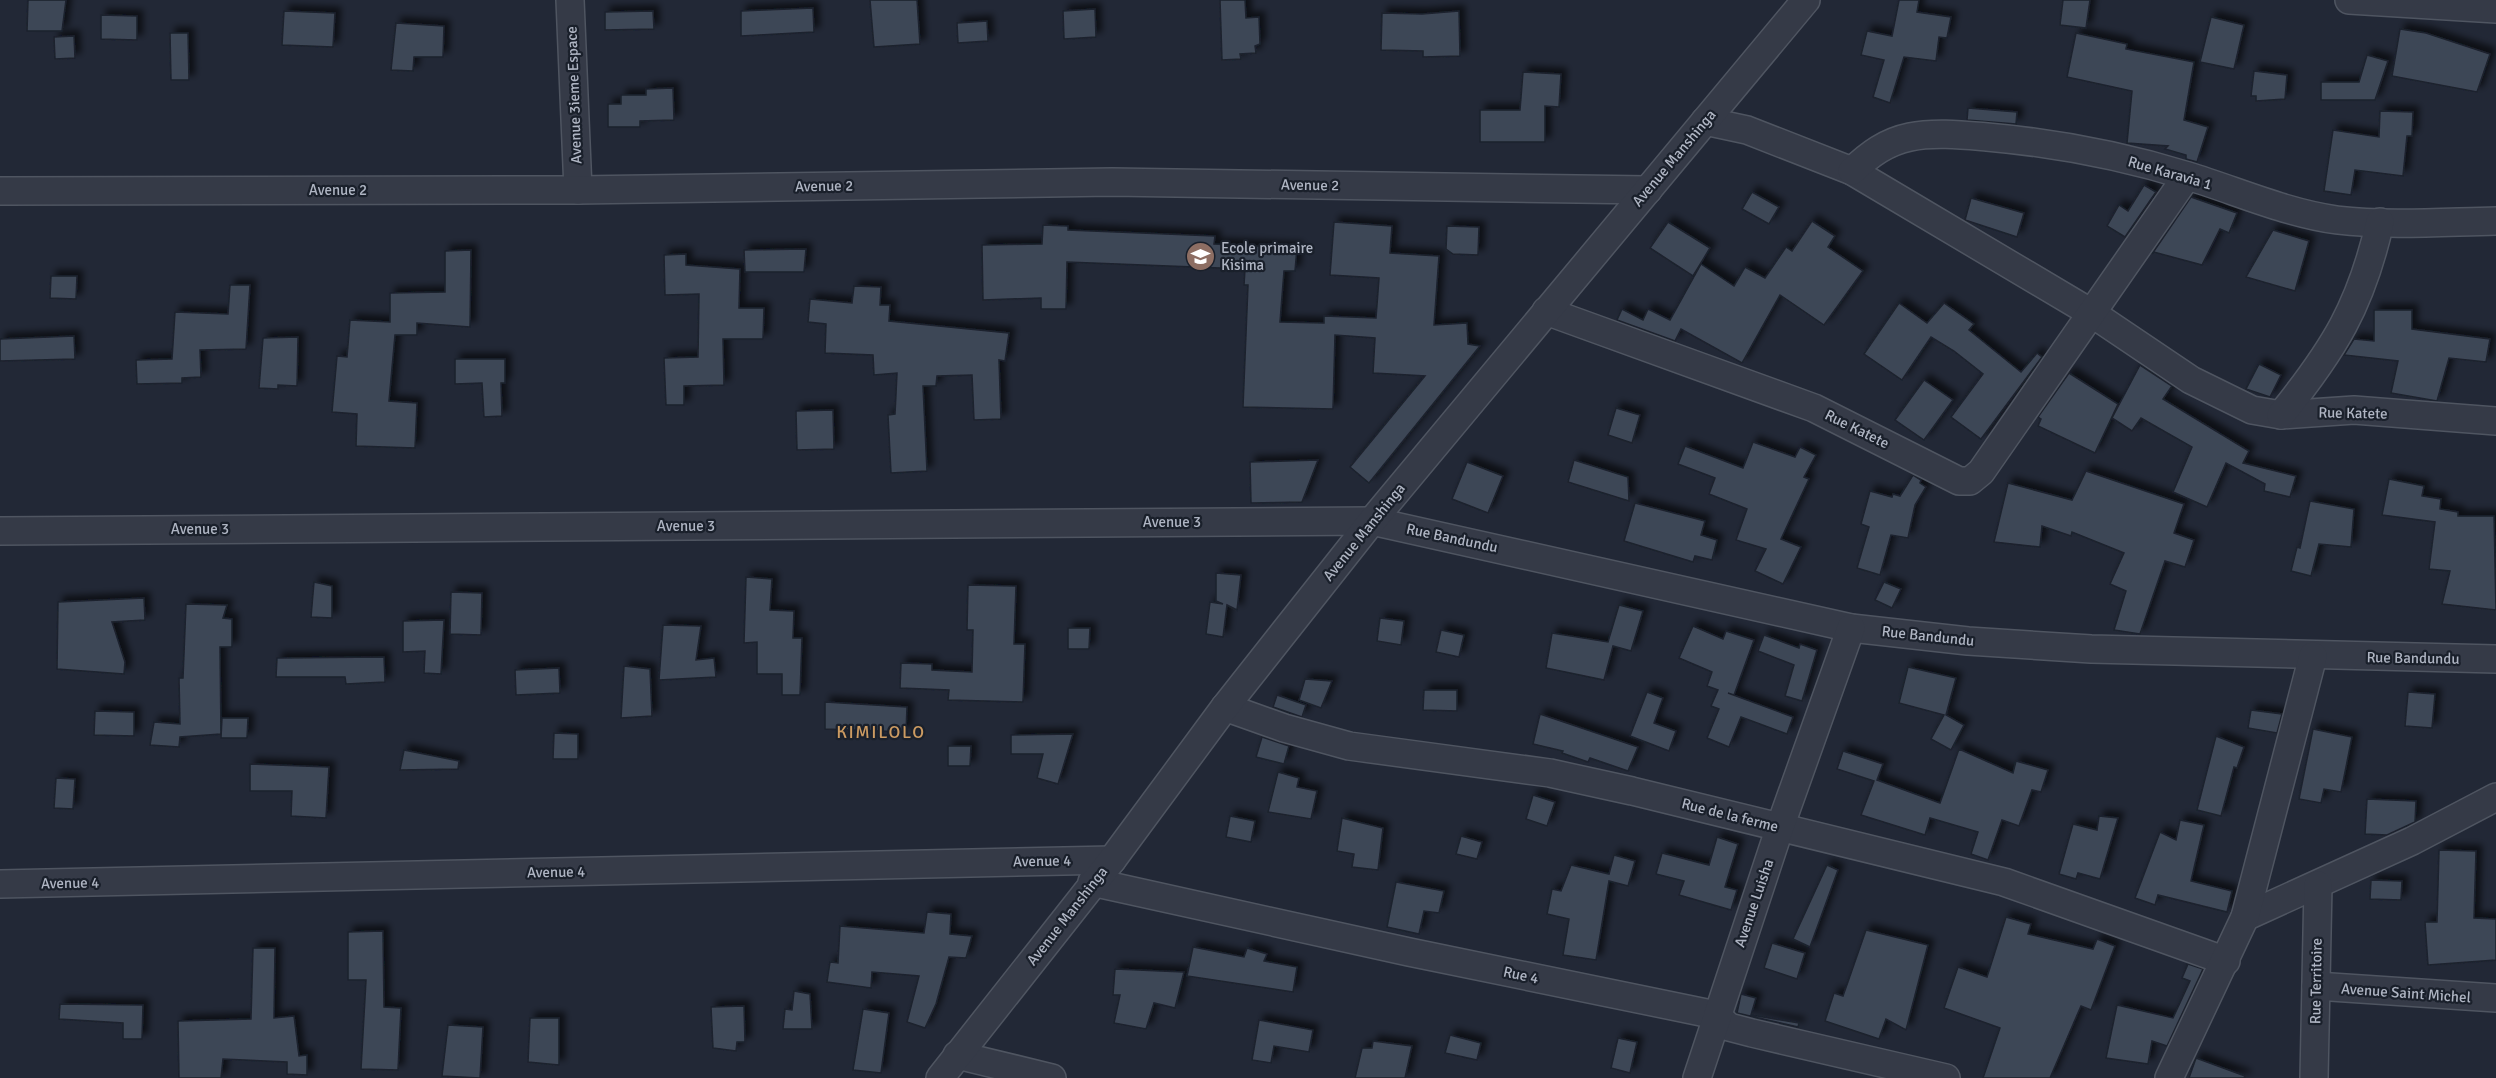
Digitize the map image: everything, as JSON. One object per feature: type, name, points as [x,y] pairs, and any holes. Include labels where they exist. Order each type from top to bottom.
[{"type":"street","name":"Avenue 3ieme Espace","points":[[570,0],[578,190]]},
{"type":"street","name":"Avenue Manshinga","points":[[940,1078],[1092,882],[1112,860],[1226,707],[1372,521],[1806,0]]},
{"type":"street","points":[[2349,0],[2496,9]]},
{"type":"street","name":"Rue Katete","points":[[1705,120],[1747,130],[1852,171],[2093,314],[2191,380],[2252,410],[2281,416],[2354,410],[2496,421]]},
{"type":"street","name":"Rue Karavia 1","points":[[1852,171],[1874,150],[1911,137],[1961,135],[2020,140],[2088,151],[2187,176],[2287,209],[2336,220],[2496,221]]},
{"type":"street","name":"Rue Katete","points":[[1545,311],[1814,408],[1959,481],[1970,481],[1981,472],[2187,176]]},
{"type":"street","name":"Avenue 2","points":[[0,191],[578,190],[1112,182],[1648,190]]},
{"type":"street","points":[[2281,416],[2324,362],[2349,319],[2372,260],[2380,222]]},
{"type":"street","name":"Avenue 3","points":[[0,531],[1372,521]]},
{"type":"street","name":"Rue Bandundu","points":[[1372,521],[1851,628],[1968,641],[2091,649],[2496,659]]},
{"type":"street","name":"Avenue Luisha","points":[[1697,1078],[1780,827],[1851,628]]},
{"type":"street","points":[[2169,1078],[2246,917],[2313,656]]},
{"type":"street","name":"Rue de la ferme","points":[[1226,707],[1284,728],[1349,746],[1550,773],[2004,882],[2226,961]]},
{"type":"street","points":[[2246,917],[2412,841],[2496,797]]},
{"type":"street","name":"Avenue 4","points":[[0,884],[1112,860]]},
{"type":"street","name":"Rue 4","points":[[1092,882],[1409,952],[1716,1015],[1729,1026],[1752,1033],[1946,1078]]},
{"type":"street","name":"Rue Territoire","points":[[2314,1078],[2318,885]]},
{"type":"street","name":"Avenue Saint Michel","points":[[2316,986],[2496,998]]},
{"type":"street","points":[[957,1055],[1052,1078]]},
{"type":"building","points":[[28,0],[66,0],[62,31],[27,31]]},
{"type":"building","points":[[870,0],[917,0],[920,44],[874,47]]},
{"type":"building","points":[[1220,0],[1245,0],[1246,18],[1259,17],[1260,44],[1255,46],[1256,53],[1240,54],[1241,59],[1222,60]]},
{"type":"building","points":[[1899,0],[1919,0],[1917,12],[1951,17],[1947,38],[1939,37],[1936,61],[1904,57],[1890,103],[1873,97],[1884,60],[1861,55],[1867,31],[1892,36]]},
{"type":"building","points":[[2063,0],[2090,0],[2086,28],[2060,25]]},
{"type":"building","points":[[813,8],[814,32],[741,36],[741,11]]},
{"type":"building","points":[[1095,9],[1096,37],[1064,39],[1063,11]]},
{"type":"building","points":[[284,11],[335,13],[333,47],[282,45]]},
{"type":"building","points":[[653,11],[654,29],[605,30],[605,12]]},
{"type":"building","points":[[1459,11],[1460,56],[1423,57],[1423,51],[1381,50],[1382,13],[1422,14]]},
{"type":"building","points":[[101,15],[137,16],[137,40],[101,39]]},
{"type":"building","points":[[2211,17],[2244,25],[2234,69],[2200,62]]},
{"type":"building","points":[[987,21],[988,41],[958,43],[957,23]]},
{"type":"building","points":[[396,23],[444,26],[443,57],[414,57],[413,71],[391,70]]},
{"type":"building","points":[[2400,29],[2426,33],[2490,54],[2477,92],[2392,76]]},
{"type":"building","points":[[170,33],[188,33],[189,80],[171,80]]},
{"type":"building","points":[[2076,33],[2127,44],[2126,49],[2194,62],[2184,120],[2208,127],[2197,162],[2186,159],[2186,155],[2165,149],[2168,146],[2127,143],[2132,91],[2067,77]]},
{"type":"building","points":[[74,36],[75,58],[55,59],[54,37]]},
{"type":"building","points":[[2367,55],[2388,61],[2375,100],[2321,100],[2321,82],[2359,82]]},
{"type":"building","points":[[2254,71],[2287,75],[2285,99],[2256,101],[2256,96],[2251,96]]},
{"type":"building","points":[[1523,72],[1561,74],[1559,107],[1545,106],[1545,142],[1480,142],[1480,110],[1520,110]]},
{"type":"building","points":[[673,88],[674,120],[640,121],[640,127],[608,127],[608,104],[621,104],[621,95],[646,95],[646,89]]},
{"type":"building","points":[[1968,108],[2017,112],[2016,124],[1967,120]]},
{"type":"building","points":[[2380,111],[2413,112],[2412,136],[2407,136],[2403,176],[2355,170],[2351,195],[2324,191],[2333,130],[2379,137]]},
{"type":"building","points":[[2144,185],[2156,192],[2125,237],[2107,226],[2119,205],[2128,211]]},
{"type":"building","points":[[1752,192],[1779,207],[1769,224],[1742,209]]},
{"type":"building","points":[[2191,197],[2237,213],[2229,233],[2220,229],[2202,265],[2154,252],[2152,254]]},
{"type":"building","points":[[1971,198],[2024,213],[2017,237],[1965,220]]},
{"type":"building","points":[[1812,221],[1835,236],[1828,247],[1863,271],[1824,325],[1780,295],[1742,363],[1681,329],[1675,341],[1617,320],[1622,309],[1643,320],[1648,309],[1670,320],[1701,264],[1734,286],[1745,267],[1765,278],[1786,247],[1792,251]]},
{"type":"building","points":[[1334,222],[1392,226],[1390,253],[1439,256],[1434,325],[1467,323],[1468,344],[1480,346],[1369,483],[1350,467],[1425,376],[1373,373],[1375,338],[1335,335],[1333,409],[1243,407],[1248,285],[1244,285],[1245,269],[1067,262],[1066,309],[1041,309],[1041,298],[983,300],[982,245],[1042,244],[1043,225],[1068,226],[1068,230],[1215,236],[1214,244],[1297,248],[1295,271],[1284,271],[1280,322],[1324,323],[1324,316],[1376,318],[1379,278],[1330,275]]},
{"type":"building","points":[[1668,222],[1710,248],[1693,276],[1650,248]]},
{"type":"building","points":[[1447,226],[1479,227],[1478,255],[1453,254],[1446,249]]},
{"type":"building","points":[[2273,230],[2309,241],[2295,291],[2246,277]]},
{"type":"building","points":[[806,249],[804,272],[745,272],[744,250]]},
{"type":"building","points":[[471,250],[470,327],[417,323],[417,335],[395,335],[389,401],[417,403],[415,448],[356,446],[357,414],[332,412],[337,356],[347,357],[350,320],[390,322],[390,293],[445,292],[445,251]]},
{"type":"building","points":[[686,254],[686,265],[740,269],[739,308],[764,308],[763,339],[723,339],[724,385],[684,386],[684,405],[666,405],[664,358],[698,357],[699,294],[665,295],[664,255]]},
{"type":"building","points":[[51,276],[77,276],[76,299],[50,298]]},
{"type":"building","points":[[230,285],[250,285],[246,349],[200,350],[201,377],[182,378],[182,383],[137,384],[136,360],[172,359],[175,312],[228,314]]},
{"type":"building","points":[[854,286],[881,287],[880,305],[890,305],[889,321],[1009,333],[1005,361],[999,360],[1001,419],[974,420],[972,375],[937,376],[936,386],[923,386],[927,471],[891,473],[888,415],[895,414],[897,373],[874,375],[873,355],[825,353],[826,324],[808,322],[810,299],[852,303]]},
{"type":"building","points":[[1899,303],[1927,323],[1944,303],[1974,324],[1969,330],[2021,372],[2037,353],[2042,357],[1981,439],[1951,417],[1983,374],[1954,351],[1931,337],[1902,380],[1864,354]]},
{"type":"building","points":[[2374,310],[2412,310],[2412,329],[2490,339],[2486,362],[2449,358],[2437,401],[2391,393],[2398,361],[2344,355],[2354,339],[2374,341]]},
{"type":"building","points":[[74,336],[75,359],[0,361],[0,339]]},
{"type":"building","points":[[298,337],[297,386],[278,385],[278,389],[259,388],[263,338]]},
{"type":"building","points":[[455,359],[505,359],[505,383],[501,383],[502,416],[484,417],[482,383],[455,384]]},
{"type":"building","points":[[2259,364],[2281,375],[2270,397],[2246,389]]},
{"type":"building","points":[[2140,365],[2172,386],[2163,399],[2249,451],[2243,463],[2296,476],[2290,497],[2264,491],[2265,484],[2226,463],[2207,507],[2173,492],[2192,447],[2141,418],[2132,431],[2112,418]]},
{"type":"building","points":[[2069,373],[2118,404],[2095,453],[2038,426],[2041,419],[2038,417]]},
{"type":"building","points":[[1924,380],[1953,400],[1924,440],[1895,420]]},
{"type":"building","points":[[1616,408],[1640,415],[1632,443],[1608,435]]},
{"type":"building","points":[[833,410],[834,449],[797,450],[796,411]]},
{"type":"building","points":[[1753,442],[1795,457],[1800,447],[1816,455],[1804,477],[1809,479],[1781,539],[1801,547],[1783,584],[1755,571],[1766,549],[1736,540],[1747,509],[1709,494],[1715,478],[1678,464],[1685,446],[1743,468]]},
{"type":"building","points":[[1318,460],[1302,502],[1251,503],[1250,462]]},
{"type":"building","points":[[1574,460],[1628,477],[1629,501],[1568,482]]},
{"type":"building","points":[[1467,462],[1503,476],[1488,513],[1452,499]]},
{"type":"building","points":[[2086,471],[2184,504],[2174,533],[2194,540],[2185,567],[2165,561],[2140,634],[2114,630],[2126,591],[2110,584],[2124,553],[2072,532],[2071,536],[2042,526],[2040,547],[1994,542],[2008,483],[2072,500]]},
{"type":"building","points":[[1913,475],[1926,487],[1915,505],[1908,538],[1891,535],[1880,575],[1857,568],[1869,527],[1861,524],[1870,491],[1892,497],[1893,494],[1900,496]]},
{"type":"building","points":[[2389,479],[2424,486],[2422,496],[2441,499],[2440,509],[2458,512],[2458,516],[2494,516],[2496,610],[2442,604],[2450,571],[2429,569],[2435,522],[2382,515]]},
{"type":"building","points":[[2310,501],[2354,509],[2351,547],[2319,544],[2311,576],[2291,571],[2297,547],[2300,548]]},
{"type":"building","points":[[1635,503],[1705,521],[1701,535],[1717,540],[1712,560],[1695,556],[1693,562],[1624,541]]},
{"type":"building","points":[[1216,573],[1241,575],[1237,610],[1227,605],[1223,637],[1206,634],[1210,602],[1223,604],[1216,601]]},
{"type":"building","points":[[746,577],[772,579],[770,610],[794,611],[793,638],[802,638],[800,695],[782,695],[782,674],[757,674],[757,642],[744,643]]},
{"type":"building","points":[[314,582],[332,586],[332,618],[311,617]]},
{"type":"building","points":[[1884,582],[1901,589],[1892,608],[1875,600]]},
{"type":"building","points":[[968,585],[1016,586],[1014,644],[1025,644],[1023,702],[948,700],[949,690],[900,688],[901,663],[932,664],[932,670],[972,672],[973,630],[967,630]]},
{"type":"building","points":[[451,592],[482,593],[481,635],[450,634]]},
{"type":"building","points":[[144,598],[145,620],[112,622],[125,662],[124,674],[57,669],[58,602]]},
{"type":"building","points":[[186,604],[227,605],[223,618],[232,619],[232,647],[220,647],[221,734],[180,737],[179,747],[150,745],[154,722],[180,724],[179,678],[183,678]]},
{"type":"building","points":[[1619,605],[1643,611],[1631,651],[1613,646],[1604,680],[1546,668],[1552,633],[1608,642]]},
{"type":"building","points":[[1380,618],[1404,621],[1401,645],[1377,641]]},
{"type":"building","points":[[444,620],[441,674],[424,673],[425,651],[403,652],[403,621]]},
{"type":"building","points":[[663,625],[701,626],[696,660],[714,658],[716,677],[659,680]]},
{"type":"building","points":[[1693,626],[1723,639],[1726,631],[1754,640],[1734,695],[1728,693],[1793,717],[1787,734],[1741,717],[1729,747],[1707,738],[1719,709],[1711,706],[1718,690],[1707,686],[1712,672],[1679,658]]},
{"type":"building","points":[[1068,628],[1090,628],[1089,649],[1068,649]]},
{"type":"building","points":[[1441,630],[1464,635],[1459,657],[1436,652]]},
{"type":"building","points":[[1764,635],[1799,648],[1800,644],[1817,650],[1802,701],[1785,696],[1794,665],[1758,651]]},
{"type":"building","points":[[384,657],[385,682],[346,684],[345,677],[276,677],[277,658]]},
{"type":"building","points":[[624,666],[650,669],[652,716],[621,718]]},
{"type":"building","points":[[1908,667],[1956,678],[1946,715],[1964,725],[1951,750],[1931,739],[1944,715],[1899,703]]},
{"type":"building","points":[[559,668],[560,693],[516,695],[515,670]]},
{"type":"building","points":[[1305,679],[1332,681],[1321,708],[1299,700]]},
{"type":"building","points":[[1424,690],[1457,690],[1457,711],[1423,710]]},
{"type":"building","points":[[1647,692],[1663,698],[1654,723],[1676,731],[1669,751],[1630,736]]},
{"type":"building","points":[[2408,692],[2435,694],[2432,728],[2405,726]]},
{"type":"building","points":[[1277,695],[1306,705],[1302,717],[1273,707]]},
{"type":"building","points":[[825,702],[907,707],[906,732],[825,729]]},
{"type":"building","points":[[2251,710],[2282,714],[2277,733],[2248,728]]},
{"type":"building","points":[[95,711],[134,712],[134,736],[94,735]]},
{"type":"building","points":[[1540,714],[1638,747],[1628,771],[1590,758],[1588,762],[1562,753],[1563,751],[1533,744]]},
{"type":"building","points":[[222,718],[248,718],[247,738],[221,738]]},
{"type":"building","points":[[2313,729],[2352,737],[2341,792],[2324,789],[2321,803],[2299,799]]},
{"type":"building","points":[[554,733],[578,734],[578,759],[553,759]]},
{"type":"building","points":[[1073,734],[1058,784],[1037,778],[1043,754],[1011,754],[1011,735]]},
{"type":"building","points":[[2216,736],[2244,747],[2237,768],[2234,767],[2221,816],[2197,810]]},
{"type":"building","points":[[1262,737],[1289,746],[1284,764],[1256,757]]},
{"type":"building","points":[[948,746],[971,746],[970,766],[948,766]]},
{"type":"building","points":[[1959,749],[2013,773],[2016,761],[2048,770],[2041,792],[2032,790],[2019,826],[2002,820],[1988,860],[1971,854],[1978,832],[1930,818],[1925,835],[1861,815],[1874,781],[1837,769],[1843,751],[1883,764],[1877,780],[1940,803]]},
{"type":"building","points":[[404,750],[459,761],[458,769],[400,770]]},
{"type":"building","points":[[250,764],[329,767],[326,818],[291,816],[292,791],[250,791]]},
{"type":"building","points":[[1278,772],[1299,778],[1297,787],[1317,791],[1311,819],[1268,812]]},
{"type":"building","points":[[56,778],[75,779],[73,809],[54,808]]},
{"type":"building","points":[[1533,795],[1555,802],[1547,826],[1526,819]]},
{"type":"building","points":[[2367,799],[2416,801],[2415,822],[2387,835],[2365,834]]},
{"type":"building","points":[[1230,816],[1255,821],[1251,842],[1226,837]]},
{"type":"building","points":[[2099,816],[2118,818],[2100,879],[2078,873],[2076,879],[2059,874],[2073,824],[2097,830]]},
{"type":"building","points":[[1342,818],[1383,828],[1378,870],[1352,867],[1354,854],[1337,851]]},
{"type":"building","points":[[2180,820],[2204,825],[2191,881],[2232,891],[2227,912],[2158,895],[2155,905],[2135,898],[2160,832],[2176,840]]},
{"type":"building","points":[[1461,836],[1482,842],[1477,859],[1456,854]]},
{"type":"building","points":[[1717,837],[1738,844],[1725,887],[1737,890],[1731,910],[1679,895],[1684,881],[1656,874],[1662,853],[1709,865]]},
{"type":"building","points":[[2439,850],[2476,851],[2474,918],[2496,919],[2496,960],[2428,965],[2425,922],[2437,922]]},
{"type":"building","points":[[1614,855],[1635,861],[1628,886],[1609,881],[1596,960],[1563,955],[1569,919],[1547,914],[1552,889],[1561,891],[1571,865],[1609,874]]},
{"type":"building","points":[[1827,865],[1838,870],[1810,947],[1793,939]]},
{"type":"building","points":[[2371,880],[2402,881],[2401,900],[2370,899]]},
{"type":"building","points":[[1396,882],[1444,891],[1439,913],[1424,911],[1419,934],[1387,927]]},
{"type":"building","points":[[927,912],[951,914],[950,934],[972,936],[966,958],[949,957],[936,1004],[925,1028],[907,1022],[919,976],[872,972],[871,988],[827,982],[830,962],[838,963],[840,926],[924,933]]},
{"type":"building","points":[[2006,917],[2031,924],[2028,934],[2093,949],[2097,939],[2115,946],[2091,1010],[2081,1006],[2050,1078],[1983,1078],[2000,1028],[1944,1008],[1958,967],[1987,977]]},
{"type":"building","points":[[1866,930],[1928,945],[1906,1030],[1886,1019],[1879,1039],[1825,1021],[1834,993],[1843,996]]},
{"type":"building","points":[[383,931],[384,1007],[401,1008],[398,1070],[361,1069],[366,980],[348,980],[348,932]]},
{"type":"building","points":[[1772,943],[1805,953],[1797,979],[1764,968]]},
{"type":"building","points":[[1193,947],[1244,957],[1247,948],[1267,954],[1264,961],[1297,967],[1293,992],[1187,976]]},
{"type":"building","points":[[253,948],[275,948],[274,1018],[294,1016],[299,1056],[307,1055],[307,1075],[287,1074],[287,1062],[223,1059],[221,1078],[179,1078],[178,1021],[251,1019]]},
{"type":"building","points":[[2188,964],[2203,969],[2167,1046],[2152,1041],[2148,1064],[2106,1058],[2117,1005],[2173,1018],[2190,981],[2182,978]]},
{"type":"building","points":[[1115,969],[1184,972],[1175,1008],[1154,1003],[1146,1029],[1114,1023],[1120,995],[1113,995]]},
{"type":"building","points":[[794,991],[810,994],[812,1029],[783,1029],[785,1009],[792,1010]]},
{"type":"building","points":[[1741,994],[1756,998],[1751,1015],[1799,1023],[1798,1027],[1737,1013]]},
{"type":"building","points":[[60,1004],[143,1005],[142,1039],[123,1039],[123,1023],[59,1019]]},
{"type":"building","points":[[744,1006],[745,1042],[737,1042],[736,1051],[713,1048],[711,1007]]},
{"type":"building","points":[[863,1009],[889,1013],[881,1073],[853,1070]]},
{"type":"building","points":[[530,1018],[559,1018],[559,1065],[528,1062]]},
{"type":"building","points":[[1259,1020],[1313,1030],[1309,1052],[1274,1046],[1271,1063],[1252,1060]]},
{"type":"building","points":[[448,1025],[483,1027],[480,1078],[442,1076]]},
{"type":"building","points":[[1450,1035],[1481,1043],[1477,1060],[1445,1053]]},
{"type":"building","points":[[1618,1038],[1637,1042],[1630,1073],[1611,1068]]},
{"type":"building","points":[[1373,1041],[1412,1046],[1405,1078],[1355,1078],[1362,1048],[1372,1048]]},
{"type":"building","points":[[2196,1058],[2245,1076],[2244,1078],[2189,1078]]},
{"type":"place","name":"Ecole primaire Kisima","points":[[1200,257]]},
{"type":"district","name":"KIMILOLO","points":[[881,732]]}]
